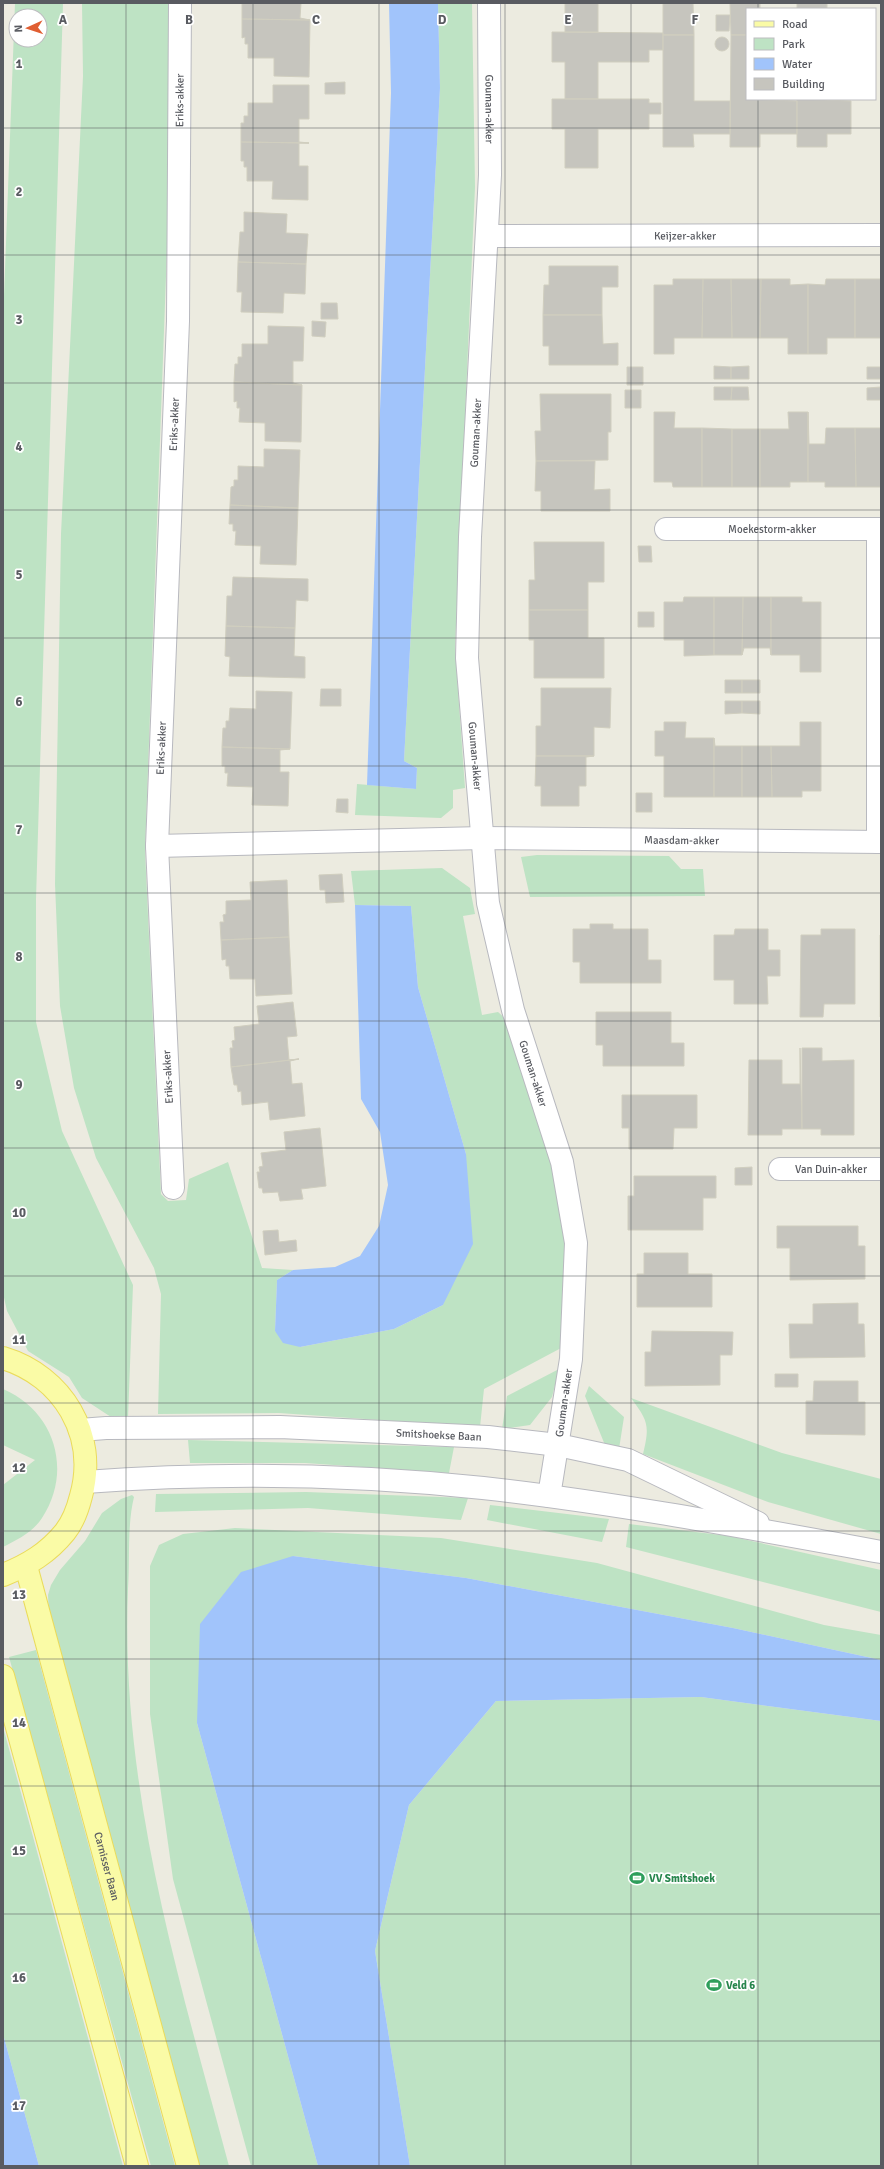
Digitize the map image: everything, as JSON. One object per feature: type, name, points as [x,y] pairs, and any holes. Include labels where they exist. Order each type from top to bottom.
[{"type":"main road","points":[[3,1358],[20,1363],[46,1380],[67,1402],[80,1430],[86,1456],[85,1482],[78,1508],[66,1531],[48,1551],[26,1566],[3,1575]]},
{"type":"main road","name":"Carnisser Baan","points":[[26,1566],[188,2166]]},
{"type":"main road","points":[[3,1676],[136,2166]]},
{"type":"street","name":"Eriks-akker","points":[[174,1188],[157,846],[178,321],[180,3]]},
{"type":"street","name":"Gouman-akker","points":[[489,3],[490,175],[488,236],[470,537],[467,658],[488,902],[513,1010],[562,1162],[576,1243],[571,1359],[549,1496]]},
{"type":"street","name":"Keijzer-akker","points":[[488,236],[881,235]]},
{"type":"street","name":"Moekestorm-akker","points":[[666,529],[879,529],[879,842]]},
{"type":"street","points":[[157,846],[483,838]]},
{"type":"street","name":"Maasdam-akker","points":[[483,838],[879,842]]},
{"type":"street","name":"Van Duin-akker","points":[[780,1168],[881,1169]]},
{"type":"street","name":"Smitshoekse Baan","points":[[80,1430],[106,1428],[280,1427],[488,1437],[558,1445],[628,1460],[779,1533]]},
{"type":"street","name":"Smitshoekse Baan","points":[[85,1482],[145,1478],[308,1476],[481,1488],[549,1496],[779,1533],[881,1552]]},
{"type":"green space","points":[[15,3],[63,3],[36,899],[36,1022],[62,1131],[133,1285],[128,1418],[111,1417],[82,1398],[69,1377],[28,1351],[7,1311],[3,1293],[3,323],[13,48],[48,48],[48,8],[15,8]]},
{"type":"green space","points":[[82,3],[170,3],[169,194],[145,851],[161,1194],[168,1201],[186,1200],[189,1179],[228,1162],[262,1268],[293,1270],[277,1280],[275,1331],[300,1347],[394,1329],[443,1305],[466,1154],[418,987],[411,906],[355,905],[351,871],[442,868],[470,888],[475,914],[463,916],[482,1015],[498,1012],[508,1021],[560,1185],[566,1249],[563,1347],[484,1389],[480,1427],[279,1413],[158,1414],[161,1294],[154,1268],[96,1158],[74,1088],[60,1006],[55,884],[61,534],[83,76]]},
{"type":"green space","points":[[438,3],[472,3],[475,187],[455,648],[465,788],[453,790],[453,808],[441,818],[355,815],[357,784],[416,789],[417,768],[404,761],[440,88]]},
{"type":"green space","points":[[537,855],[669,856],[681,869],[703,869],[705,896],[530,897],[521,857]]},
{"type":"green space","points":[[559,1369],[552,1397],[530,1425],[502,1429],[507,1396]]},
{"type":"green space","points":[[589,1386],[624,1417],[619,1449],[605,1445],[585,1396]]},
{"type":"green space","points":[[3,1389],[21,1399],[35,1412],[46,1427],[54,1444],[57,1462],[56,1481],[51,1500],[42,1518],[29,1531],[3,1547],[3,1485],[35,1460],[3,1445]]},
{"type":"green space","points":[[631,1398],[782,1453],[881,1479],[881,1534],[768,1502],[643,1454],[647,1430],[646,1424],[641,1412]]},
{"type":"green space","points":[[188,1440],[454,1447],[449,1473],[305,1463],[190,1463]]},
{"type":"green space","points":[[306,1492],[468,1498],[461,1520],[308,1508],[155,1512],[156,1494]]},
{"type":"green space","points":[[132,1495],[134,1497],[130,1519],[128,1663],[133,1737],[143,1809],[156,1881],[173,1952],[229,2166],[199,2166],[49,1618],[48,1595],[51,1585],[60,1570],[85,1541],[102,1513],[121,1499]]},
{"type":"green space","points":[[490,1505],[609,1519],[602,1542],[487,1520]]},
{"type":"green space","points":[[629,1524],[729,1536],[881,1570],[881,1612],[626,1547]]},
{"type":"green space","points":[[235,1528],[441,1538],[597,1563],[824,1625],[881,1635],[881,1660],[733,1628],[466,1578],[293,1556],[197,1723],[318,2166],[251,2166],[173,1879],[150,1714],[150,1566],[159,1545],[183,1534]]},
{"type":"green space","points":[[36,1650],[175,2166],[151,2166],[9,1657]]},
{"type":"green space","name":"VV Smitshoek","points":[[701,1697],[881,1721],[881,2166],[410,2166],[375,1951],[409,1805],[496,1701]]},
{"type":"green space","points":[[3,1727],[123,2166],[39,2166],[3,2034]]},
{"type":"water","points":[[389,3],[438,3],[440,88],[404,761],[417,768],[416,789],[367,785],[391,93]]},
{"type":"water","points":[[355,905],[411,906],[418,987],[466,1154],[473,1244],[443,1305],[394,1329],[300,1347],[283,1343],[275,1331],[277,1280],[293,1270],[335,1267],[360,1256],[379,1226],[388,1185],[380,1132],[361,1099]]},
{"type":"water","points":[[293,1556],[466,1578],[733,1628],[881,1660],[881,1721],[701,1697],[496,1701],[409,1805],[375,1951],[410,2166],[318,2166],[197,1723],[200,1624],[241,1572]]},
{"type":"water","points":[[3,2034],[39,2166],[3,2166]]},
{"type":"building","points":[[242,3],[301,3],[300,18],[310,20],[242,19]]},
{"type":"building","points":[[565,3],[598,3],[598,32],[565,32]]},
{"type":"building","points":[[663,3],[693,3],[694,35],[663,35]]},
{"type":"building","points":[[730,3],[760,3],[760,8],[746,8],[746,35],[731,35]]},
{"type":"building","points":[[797,3],[827,3],[827,8],[797,8]]},
{"type":"building","points":[[716,15],[730,15],[729,31],[716,31]]},
{"type":"building","points":[[242,19],[310,20],[309,77],[274,76],[274,58],[248,58],[248,44],[245,44],[245,37],[242,38]]},
{"type":"building","points":[[552,32],[663,33],[663,50],[649,50],[649,62],[598,62],[598,99],[565,99],[565,62],[552,62]]},
{"type":"building","points":[[663,35],[694,35],[694,101],[730,101],[730,134],[693,134],[694,147],[663,147]]},
{"type":"building","points":[[731,35],[746,35],[746,100],[797,101],[797,134],[760,134],[760,147],[730,147]]},
{"type":"building","points":[[719,37],[725,37],[729,41],[729,47],[725,51],[719,51],[715,47],[715,41]]},
{"type":"building","points":[[345,82],[345,94],[325,94],[325,83]]},
{"type":"building","points":[[273,85],[309,85],[309,119],[299,119],[299,142],[309,143],[241,142],[241,123],[244,123],[244,116],[248,116],[248,103],[273,103]]},
{"type":"building","points":[[552,99],[649,99],[649,103],[661,103],[661,114],[649,114],[649,129],[598,129],[598,168],[565,168],[565,129],[552,129]]},
{"type":"building","points":[[797,100],[851,101],[851,134],[827,134],[827,147],[797,147]]},
{"type":"building","points":[[241,142],[309,143],[299,143],[299,166],[308,166],[308,200],[272,199],[273,181],[247,181],[247,167],[244,167],[244,161],[241,161]]},
{"type":"building","points":[[244,212],[287,214],[286,233],[308,234],[306,264],[238,262],[240,232],[244,232]]},
{"type":"building","points":[[238,262],[306,264],[305,294],[284,293],[283,313],[241,312],[242,292],[237,292]]},
{"type":"building","points":[[549,266],[618,266],[618,287],[602,287],[602,315],[543,315],[544,285],[549,285]]},
{"type":"building","points":[[673,279],[703,279],[702,338],[674,338],[674,354],[654,354],[654,285],[673,285]]},
{"type":"building","points":[[703,279],[731,279],[732,338],[702,338]]},
{"type":"building","points":[[731,279],[761,279],[760,338],[732,338]]},
{"type":"building","points":[[761,279],[790,279],[790,285],[808,284],[808,354],[788,354],[788,338],[760,338]]},
{"type":"building","points":[[826,279],[855,279],[855,338],[827,338],[827,354],[808,354],[808,284],[825,285]]},
{"type":"building","points":[[855,279],[881,279],[881,338],[855,338]]},
{"type":"building","points":[[321,303],[337,303],[338,319],[321,319]]},
{"type":"building","points":[[543,315],[602,315],[603,344],[618,343],[618,365],[549,365],[549,346],[543,346]]},
{"type":"building","points":[[312,321],[326,322],[325,337],[312,336]]},
{"type":"building","points":[[268,326],[304,327],[303,361],[293,361],[293,383],[302,385],[234,382],[235,364],[238,364],[238,357],[242,357],[242,344],[268,344]]},
{"type":"building","points":[[714,366],[731,367],[731,379],[714,379]]},
{"type":"building","points":[[749,366],[749,379],[731,379],[731,367]]},
{"type":"building","points":[[627,367],[643,367],[643,385],[627,385]]},
{"type":"building","points":[[867,367],[881,367],[881,379],[867,379]]},
{"type":"building","points":[[234,382],[302,385],[301,442],[265,441],[265,423],[239,422],[240,408],[237,408],[237,401],[234,402]]},
{"type":"building","points":[[714,387],[732,387],[731,400],[714,400]]},
{"type":"building","points":[[732,387],[748,387],[749,400],[731,400]]},
{"type":"building","points":[[881,387],[881,400],[867,400],[867,388]]},
{"type":"building","points":[[625,390],[641,390],[641,408],[625,408]]},
{"type":"building","points":[[540,394],[611,394],[611,432],[608,432],[608,460],[536,461],[535,431],[541,431]]},
{"type":"building","points":[[654,412],[675,412],[674,428],[702,428],[702,487],[673,487],[672,482],[654,482]]},
{"type":"building","points":[[788,412],[808,412],[808,482],[790,482],[790,487],[760,487],[760,429],[789,429]]},
{"type":"building","points":[[808,412],[809,444],[825,444],[826,428],[855,428],[856,487],[825,487],[825,482],[808,482]]},
{"type":"building","points":[[702,428],[732,429],[732,487],[702,487]]},
{"type":"building","points":[[855,428],[881,428],[881,487],[856,487]]},
{"type":"building","points":[[732,429],[760,429],[760,487],[732,487]]},
{"type":"building","points":[[264,449],[300,450],[298,508],[230,505],[231,487],[234,486],[234,480],[238,480],[238,466],[264,467]]},
{"type":"building","points":[[536,461],[595,461],[594,490],[610,489],[610,511],[541,511],[541,491],[535,491]]},
{"type":"building","points":[[230,505],[298,508],[296,565],[260,564],[261,546],[235,545],[236,531],[233,531],[233,524],[229,524]]},
{"type":"building","points":[[534,542],[604,542],[604,582],[588,582],[588,610],[529,610],[529,580],[535,580]]},
{"type":"building","points":[[638,546],[651,546],[652,562],[639,562]]},
{"type":"building","points":[[233,577],[308,579],[308,601],[296,600],[295,628],[226,626],[227,596],[232,596]]},
{"type":"building","points":[[684,597],[714,597],[714,655],[684,656],[684,640],[664,640],[664,602],[683,602]]},
{"type":"building","points":[[714,597],[743,597],[742,655],[714,655]]},
{"type":"building","points":[[743,597],[771,597],[771,655],[770,648],[744,648],[742,655]]},
{"type":"building","points":[[771,597],[802,597],[802,602],[821,602],[821,672],[800,672],[800,655],[771,655]]},
{"type":"building","points":[[529,610],[588,610],[588,638],[604,638],[604,678],[534,678],[534,640],[529,640]]},
{"type":"building","points":[[638,612],[654,612],[654,627],[638,627]]},
{"type":"building","points":[[226,626],[295,628],[294,656],[305,657],[305,678],[229,676],[230,657],[225,656]]},
{"type":"building","points":[[725,680],[742,680],[742,693],[725,693]]},
{"type":"building","points":[[742,680],[760,680],[760,693],[742,693]]},
{"type":"building","points":[[541,688],[611,688],[610,728],[594,727],[594,756],[536,756],[536,726],[541,726]]},
{"type":"building","points":[[321,689],[341,689],[341,706],[320,706]]},
{"type":"building","points":[[256,691],[292,692],[290,749],[222,747],[223,728],[226,728],[226,721],[229,721],[230,708],[256,709]]},
{"type":"building","points":[[725,701],[742,701],[742,713],[725,714]]},
{"type":"building","points":[[742,701],[760,701],[760,714],[742,713]]},
{"type":"building","points":[[664,722],[686,722],[685,738],[714,738],[714,797],[664,797],[664,756],[655,756],[655,731],[664,731]]},
{"type":"building","points":[[800,722],[821,722],[821,791],[802,791],[802,797],[772,797],[771,746],[800,746]]},
{"type":"building","points":[[714,738],[715,746],[742,746],[742,797],[714,797]]},
{"type":"building","points":[[742,746],[771,746],[772,797],[742,797]]},
{"type":"building","points":[[222,747],[290,749],[280,750],[280,772],[289,772],[288,806],[252,805],[253,787],[227,786],[228,773],[225,773],[225,766],[222,766]]},
{"type":"building","points":[[536,756],[594,756],[586,757],[586,786],[579,786],[579,806],[541,806],[541,786],[535,786]]},
{"type":"building","points":[[636,793],[652,793],[652,812],[636,812]]},
{"type":"building","points":[[337,799],[348,799],[348,813],[336,812]]},
{"type":"building","points":[[342,874],[344,902],[326,903],[325,890],[320,890],[319,875]]},
{"type":"building","points":[[287,880],[289,937],[221,940],[220,922],[224,922],[223,915],[226,914],[226,901],[251,900],[250,882]]},
{"type":"building","points":[[590,924],[613,924],[613,929],[648,929],[648,960],[661,960],[661,983],[580,983],[580,962],[573,962],[573,929],[590,929]]},
{"type":"building","points":[[735,929],[768,929],[768,950],[780,950],[780,976],[767,976],[768,1004],[734,1004],[734,980],[714,980],[714,935],[734,935]]},
{"type":"building","points":[[821,929],[855,929],[855,1004],[824,1004],[823,1017],[800,1017],[801,935],[821,935]]},
{"type":"building","points":[[881,935],[881,1017],[880,1017]]},
{"type":"building","points":[[289,937],[292,994],[256,996],[255,979],[230,979],[229,966],[226,966],[226,959],[222,960],[221,940]]},
{"type":"building","points":[[293,1002],[297,1036],[287,1037],[289,1060],[299,1059],[231,1067],[230,1048],[233,1048],[232,1041],[235,1040],[234,1027],[259,1024],[257,1006]]},
{"type":"building","points":[[596,1012],[671,1012],[671,1043],[684,1043],[684,1066],[603,1066],[603,1045],[596,1045]]},
{"type":"building","points":[[800,1048],[802,1129],[782,1129],[782,1135],[748,1135],[749,1060],[782,1060],[782,1084],[800,1084]]},
{"type":"building","points":[[802,1048],[822,1048],[822,1061],[854,1060],[854,1135],[821,1135],[821,1129],[802,1129]]},
{"type":"building","points":[[299,1059],[290,1061],[292,1084],[302,1083],[305,1116],[270,1120],[268,1102],[242,1105],[241,1091],[238,1092],[237,1085],[234,1085],[231,1067]]},
{"type":"building","points":[[622,1095],[697,1095],[697,1128],[674,1128],[673,1149],[629,1149],[629,1128],[622,1128]]},
{"type":"building","points":[[320,1128],[326,1186],[301,1189],[303,1199],[280,1201],[278,1192],[263,1193],[262,1188],[259,1188],[257,1172],[260,1172],[259,1167],[263,1166],[261,1153],[286,1150],[284,1132]]},
{"type":"building","points":[[752,1167],[752,1185],[735,1185],[735,1168]]},
{"type":"building","points":[[634,1176],[716,1176],[716,1198],[703,1198],[703,1230],[628,1230],[628,1196],[634,1196]]},
{"type":"building","points":[[777,1226],[858,1226],[858,1246],[865,1246],[865,1279],[790,1280],[790,1248],[777,1248]]},
{"type":"building","points":[[278,1230],[279,1242],[296,1240],[297,1251],[265,1255],[263,1231]]},
{"type":"building","points":[[644,1253],[688,1253],[688,1274],[712,1274],[712,1307],[637,1307],[637,1274],[644,1274]]},
{"type":"building","points":[[858,1303],[858,1324],[864,1324],[865,1357],[790,1358],[789,1324],[813,1324],[813,1304]]},
{"type":"building","points":[[652,1331],[733,1332],[732,1355],[720,1355],[720,1385],[645,1386],[645,1352],[651,1352]]},
{"type":"building","points":[[775,1374],[798,1374],[798,1387],[775,1387]]},
{"type":"building","points":[[814,1381],[858,1381],[858,1402],[865,1402],[865,1435],[806,1434],[806,1401],[813,1401]]},
{"type":"place","name":"VV Smitshoek","points":[[637,1878]]},
{"type":"place","name":"Veld 6","points":[[714,1985]]}]
